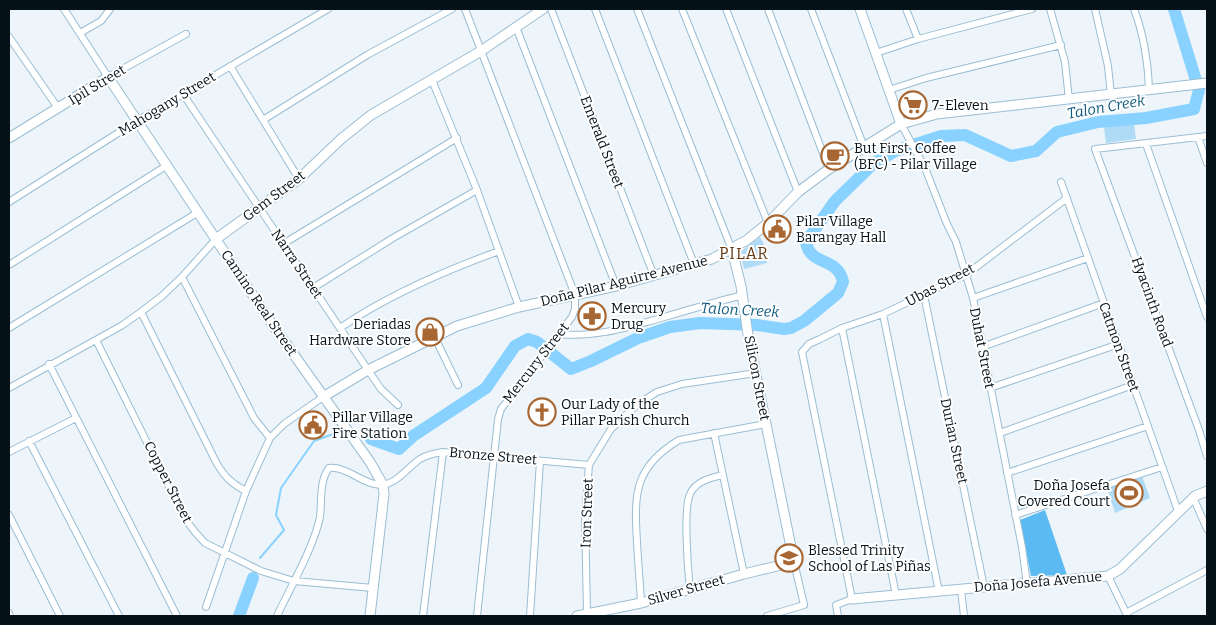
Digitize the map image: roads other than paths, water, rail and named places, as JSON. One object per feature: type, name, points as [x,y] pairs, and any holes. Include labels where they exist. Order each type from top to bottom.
[{"type":"street","name":"Camino Real Street","points":[[64,9],[197,213],[270,321],[370,462],[383,485],[384,505],[370,616]]},
{"type":"street","points":[[80,33],[101,21],[110,9]]},
{"type":"street","name":"Mahogany Street","points":[[9,202],[137,121],[328,9]]},
{"type":"street","points":[[263,120],[367,55],[452,9]]},
{"type":"street","points":[[465,9],[575,295]]},
{"type":"street","name":"Gem Street","points":[[9,388],[49,364],[96,340],[141,312],[182,277],[216,239],[299,179],[341,139],[367,118],[480,51],[543,9]]},
{"type":"street","name":"Emerald Street","points":[[551,9],[654,276]]},
{"type":"street","points":[[595,9],[694,264]]},
{"type":"street","name":"Silicon Street","points":[[637,9],[732,250],[738,270],[766,424],[804,605],[767,616]]},
{"type":"street","points":[[682,9],[768,223]]},
{"type":"street","points":[[726,9],[798,192]]},
{"type":"street","points":[[768,9],[828,169]]},
{"type":"street","points":[[811,9],[864,147]]},
{"type":"street","points":[[860,9],[901,124]]},
{"type":"street","points":[[906,9],[918,40]]},
{"type":"street","points":[[876,53],[1032,9]]},
{"type":"street","points":[[1050,9],[1066,67],[1069,100]]},
{"type":"street","points":[[1095,9],[1108,66],[1111,95]]},
{"type":"street","points":[[1134,9],[1142,29],[1148,66],[1149,90]]},
{"type":"street","points":[[516,27],[616,286]]},
{"type":"street","name":"Ipil Street","points":[[10,135],[108,77],[186,34]]},
{"type":"street","points":[[9,37],[58,108]]},
{"type":"street","points":[[889,90],[926,78],[1061,45]]},
{"type":"street","points":[[230,66],[299,179]]},
{"type":"street","points":[[432,80],[477,190],[519,307]]},
{"type":"street","name":"Doña Pilar Aguirre Avenue","points":[[206,608],[246,491],[270,438],[284,424],[323,397],[368,370],[434,336],[470,322],[519,307],[654,276],[712,259],[732,250],[768,223],[798,192],[828,169],[901,124],[937,114],[1207,83]]},
{"type":"street","name":"Narra Street","points":[[184,94],[381,389],[398,405]]},
{"type":"street","name":"Duhat Street","points":[[901,124],[924,166],[956,242],[967,274],[1000,433],[1028,584]]},
{"type":"street","points":[[1207,136],[1146,144],[1207,317]]},
{"type":"street","points":[[1198,137],[1207,163]]},
{"type":"street","points":[[283,244],[457,138]]},
{"type":"street","name":"Hyacinth Road","points":[[1146,144],[1095,149],[1204,433],[1207,456]]},
{"type":"street","points":[[9,265],[166,166]]},
{"type":"street","name":"Catmon Street","points":[[1061,182],[1178,511]]},
{"type":"street","points":[[313,288],[393,238],[477,190]]},
{"type":"street","name":"Ubas Street","points":[[852,599],[802,352],[809,344],[842,328],[883,314],[967,274],[1067,198]]},
{"type":"street","points":[[9,328],[197,213]]},
{"type":"street","points":[[340,328],[406,291],[466,263],[499,251]]},
{"type":"street","points":[[973,298],[1088,258]]},
{"type":"street","points":[[182,277],[254,418],[270,438]]},
{"type":"street","name":"Mercury Street","points":[[476,616],[501,409],[572,316],[575,309],[575,295]]},
{"type":"street","points":[[559,334],[589,335],[636,325],[743,295]]},
{"type":"street","name":"Durian Street","points":[[924,295],[984,587]]},
{"type":"street","points":[[982,347],[1104,303]]},
{"type":"street","points":[[141,312],[224,476],[233,484],[246,491]]},
{"type":"street","points":[[883,314],[939,592]]},
{"type":"street","points":[[842,328],[896,595]]},
{"type":"street","points":[[434,336],[458,385]]},
{"type":"street","name":"Copper Street","points":[[96,340],[186,519],[206,543],[261,570],[294,581],[374,588]]},
{"type":"street","points":[[990,388],[1119,344]]},
{"type":"street","points":[[49,364],[177,616]]},
{"type":"street","name":"Iron Street","points":[[587,614],[585,515],[589,465],[611,429],[638,404],[657,392],[682,384],[756,373]]},
{"type":"street","points":[[1000,433],[1133,385]]},
{"type":"street","points":[[9,452],[76,418]]},
{"type":"street","points":[[641,603],[635,508],[637,491],[643,474],[666,447],[679,440],[766,424]]},
{"type":"street","points":[[1007,473],[1148,426]]},
{"type":"street","points":[[714,433],[744,574]]},
{"type":"street","points":[[29,441],[118,616]]},
{"type":"street","points":[[423,616],[443,452]]},
{"type":"street","name":"Bronze Street","points":[[383,485],[397,479],[422,458],[443,452],[589,465]]},
{"type":"street","points":[[530,616],[540,461]]},
{"type":"street","points":[[1015,515],[1162,467]]},
{"type":"street","points":[[277,616],[316,532],[320,516],[324,474],[329,468],[336,468],[372,483],[383,485]]},
{"type":"street","points":[[690,590],[687,515],[690,493],[704,480],[722,475]]},
{"type":"street","name":"Doña Josefa Avenue","points":[[838,616],[837,604],[852,599],[1108,576],[1120,569],[1193,498],[1207,491]]},
{"type":"street","points":[[1193,498],[1207,529]]},
{"type":"street","points":[[9,515],[60,616]]},
{"type":"street","name":"Silver Street","points":[[577,616],[600,614],[794,562]]},
{"type":"street","points":[[1108,576],[1127,615],[1207,570]]},
{"type":"street","points":[[961,590],[964,616]]},
{"type":"waterway","name":"Talon Creek","points":[[371,439],[399,449],[413,436],[486,388],[515,346],[528,339],[537,342],[571,369],[638,338],[670,327],[700,323],[791,328],[804,321],[838,293],[843,282],[836,268],[813,255],[806,242],[835,201],[873,164],[895,151],[941,136],[965,135],[1011,156],[1036,151],[1057,132],[1098,122],[1146,118],[1194,109],[1199,90],[1174,9]]},
{"type":"waterway","name":"Talon Creek","points":[[260,558],[284,530],[276,515],[281,488],[314,441],[336,433]]},
{"type":"waterway","name":"Talon Creek","points":[[239,616],[253,578]]},
{"type":"place","name":"7-Eleven","points":[[913,105]]},
{"type":"place","name":"But First, Coffee (BFC) - Pilar Village","points":[[835,156]]},
{"type":"place","name":"Pilar Village Barangay Hall","points":[[777,229]]},
{"type":"place","name":"Mercury Drug","points":[[592,316]]},
{"type":"place","name":"Deriadas Hardware Store","points":[[430,332]]},
{"type":"place","name":"Our Lady of the Pillar Parish Church","points":[[542,412]]},
{"type":"place","name":"Pillar Village Fire Station","points":[[313,425]]},
{"type":"place","name":"Doña Josefa Covered Court","points":[[1129,493]]},
{"type":"place","name":"Blessed Trinity School of Las Piñas","points":[[789,558]]},
{"type":"district","name":"PILAR","points":[[744,253]]}]
